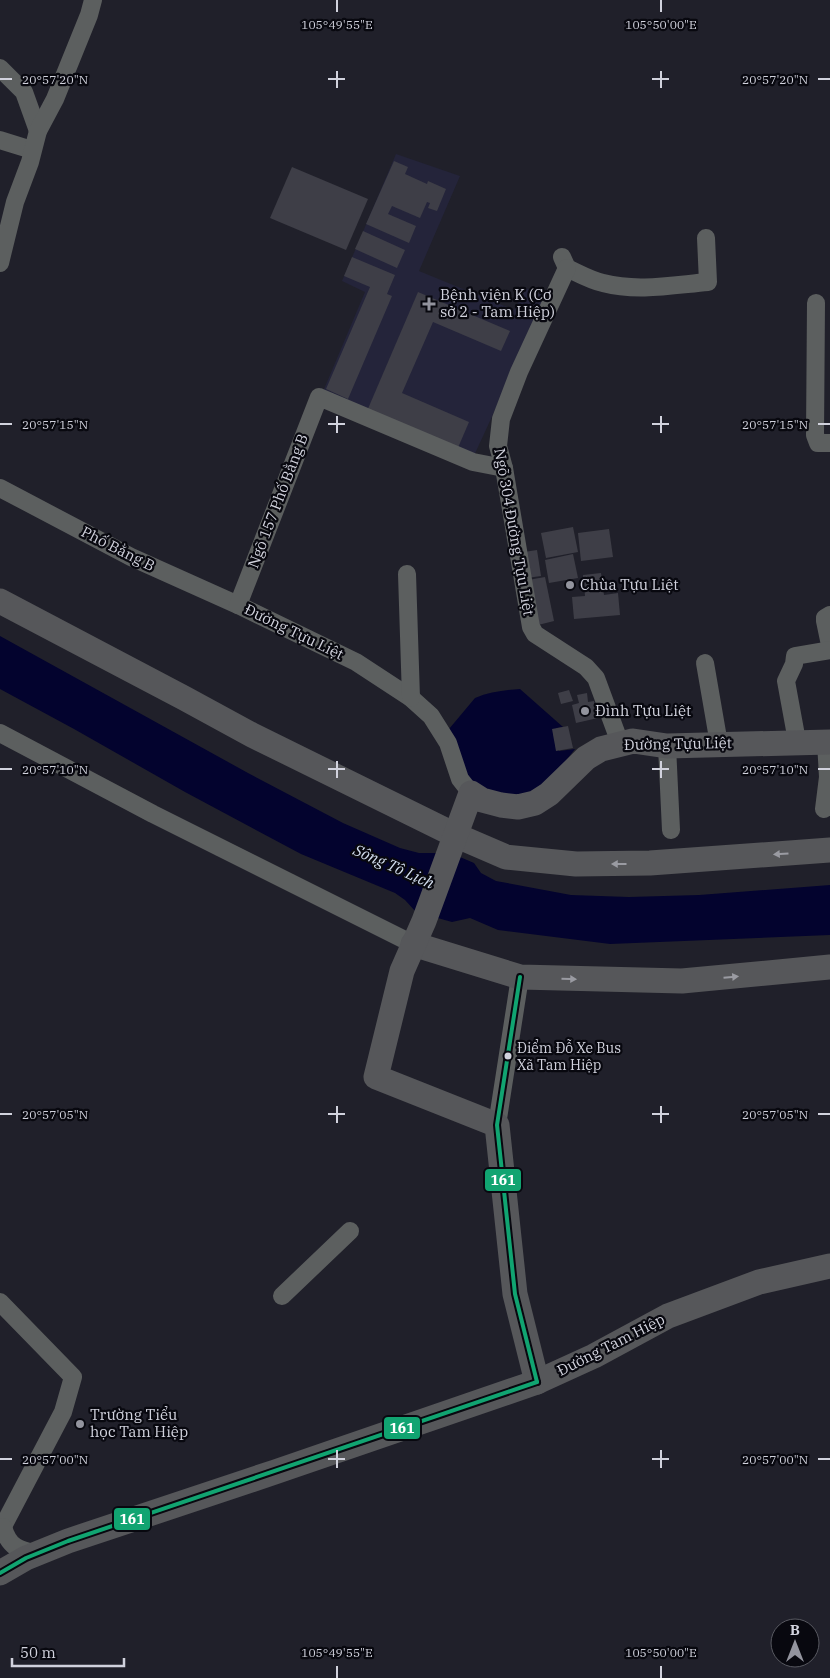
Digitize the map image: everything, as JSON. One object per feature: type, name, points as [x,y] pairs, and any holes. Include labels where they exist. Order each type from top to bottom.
[{"type":"street","points":[[0,263],[15,202],[30,162],[38,131],[55,99],[89,15],[93,0]]},
{"type":"street","points":[[0,68],[24,92],[38,131]]},
{"type":"street","points":[[0,140],[32,150]]},
{"type":"street","name":"Ngõ 304 Đường Tựu Liệt","points":[[620,743],[596,678],[586,667],[536,634],[531,627],[504,468],[498,446],[501,419],[564,262],[600,283],[621,287],[636,288],[708,282],[706,238]]},
{"type":"street","points":[[816,303],[816,435],[818,443],[830,443]]},
{"type":"street","name":"Ngõ 157 Phố Bằng B","points":[[238,605],[319,397],[473,462],[504,468]]},
{"type":"street","name":"Phố Bằng B","points":[[0,488],[131,557],[238,605]]},
{"type":"street","points":[[407,574],[411,698]]},
{"type":"street","points":[[0,601],[184,698],[452,844],[506,857],[576,864],[650,863],[830,850]]},
{"type":"street","name":"Đường Tựu Liệt","points":[[238,605],[356,662],[411,698],[431,716],[448,743],[460,779],[471,793],[482,800],[501,805],[518,806],[536,803],[549,794],[586,758],[601,749],[620,743],[632,741],[667,746],[797,741],[828,742]]},
{"type":"street","points":[[830,615],[825,618],[825,621],[830,645]]},
{"type":"street","points":[[797,741],[786,681],[794,664],[795,656],[830,650]]},
{"type":"street","points":[[705,663],[719,744]]},
{"type":"street","points":[[0,733],[153,814],[414,944],[520,977],[682,981],[830,967]]},
{"type":"street","points":[[824,809],[828,778],[828,742]]},
{"type":"street","points":[[667,746],[671,830]]},
{"type":"street","points":[[471,793],[424,921],[402,971],[376,1077],[497,1125]]},
{"type":"street","points":[[520,977],[497,1125],[515,1294],[537,1382]]},
{"type":"street","points":[[282,1296],[350,1232]]},
{"type":"street","name":"Đường Tam Hiệp","points":[[0,1573],[26,1558],[149,1513],[537,1382],[594,1356],[668,1316],[759,1282],[830,1266]]},
{"type":"street","points":[[0,1302],[73,1377],[63,1412],[2,1530],[14,1547],[37,1554]]},
{"type":"shaded area","name":"Bệnh viện K (Cơ sở 2 - Tam Hiệp)","points":[[396,154],[460,176],[419,271],[514,310],[525,288],[547,297],[472,460],[322,394],[365,292],[342,281]]},
{"type":"water","name":"Sông Tô Lịch","points":[[0,636],[248,773],[343,823],[400,848],[419,853],[438,853],[460,857],[474,863],[481,873],[496,881],[571,895],[629,897],[699,895],[830,885],[830,935],[610,944],[498,930],[470,918],[452,922],[416,912],[405,900],[395,893],[301,854],[0,689]]},
{"type":"water","points":[[520,689],[563,727],[556,728],[559,751],[575,749],[534,802],[473,788],[449,729],[475,698],[486,694]]},
{"type":"building","points":[[394,161],[408,167],[405,174],[427,184],[428,181],[446,189],[437,211],[428,208],[430,203],[427,202],[420,218],[392,206],[388,214],[416,226],[409,243],[366,224]]},
{"type":"building","points":[[292,167],[368,199],[346,250],[270,218]]},
{"type":"building","points":[[363,231],[405,250],[397,268],[355,249]]},
{"type":"building","points":[[352,257],[395,275],[387,294],[392,296],[348,399],[326,389],[370,287],[344,276]]},
{"type":"building","points":[[418,292],[510,331],[501,351],[433,322],[402,393],[469,422],[457,450],[367,411]]},
{"type":"building","points":[[573,527],[578,552],[546,558],[541,533]]},
{"type":"building","points":[[609,529],[613,557],[581,561],[578,533]]},
{"type":"building","points":[[537,550],[541,576],[527,578],[524,552]]},
{"type":"building","points":[[573,554],[578,578],[549,583],[545,560]]},
{"type":"building","points":[[601,573],[604,595],[618,593],[620,615],[574,619],[572,597],[585,596],[583,575]]},
{"type":"building","points":[[545,577],[554,621],[538,625],[528,580]]},
{"type":"building","points":[[569,690],[573,701],[561,704],[558,693]]},
{"type":"building","name":"Đình Tựu Liệt","points":[[587,693],[588,702],[594,701],[598,718],[576,723],[572,705],[579,703],[577,695]]},
{"type":"building","points":[[568,726],[573,748],[556,751],[552,729]]},
{"type":"transit line","name":"161","points":[[520,977],[497,1125],[515,1294],[537,1382]]},
{"type":"transit line","name":"161","points":[[0,1573],[26,1558],[68,1541],[537,1382]]},
{"type":"place","name":"Bệnh viện K (Cơ sở 2 - Tam Hiệp)","points":[[429,304]]},
{"type":"place","name":"Chùa Tựu Liệt","points":[[570,585]]},
{"type":"place","name":"Đình Tựu Liệt","points":[[585,711]]},
{"type":"place","name":"Điểm Đỗ Xe Bus Xã Tam Hiệp","points":[[508,1056]]},
{"type":"place","name":"Trường Tiểu học Tam Hiệp","points":[[80,1424]]}]
